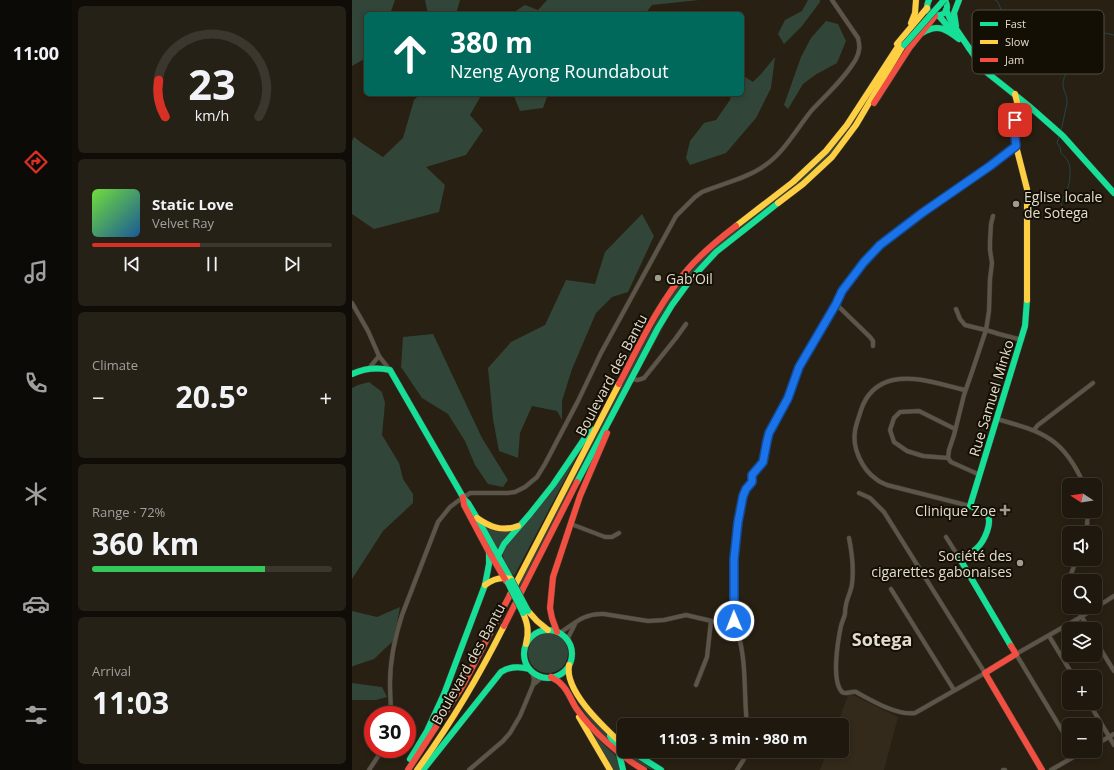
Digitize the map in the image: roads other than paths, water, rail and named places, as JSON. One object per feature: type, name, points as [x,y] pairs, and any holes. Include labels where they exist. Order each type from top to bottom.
[{"type":"main road","points":[[901,43],[914,17],[916,0]]},
{"type":"main road","points":[[901,43],[938,0]]},
{"type":"main road","points":[[959,0],[955,10],[954,19],[959,37]]},
{"type":"main road","points":[[901,43],[927,3]]},
{"type":"main road","points":[[927,3],[931,14],[937,16],[959,37],[972,52]]},
{"type":"main road","points":[[901,43],[946,3]]},
{"type":"main road","points":[[946,3],[952,24],[959,37]]},
{"type":"main road","points":[[832,157],[848,139],[873,104],[915,38],[937,16],[944,13],[946,3]]},
{"type":"main road","points":[[915,38],[930,28],[938,27],[959,37]]},
{"type":"main road","name":"Boulevard des Bantu","points":[[408,770],[463,686],[625,372],[663,302],[696,260],[714,243],[793,182],[826,151],[847,125],[901,43]]},
{"type":"main road","name":"Boulevard des Bantu","points":[[417,770],[439,740],[464,700],[495,644],[622,395],[672,305],[704,264],[737,234],[803,184],[832,157],[856,125],[901,43]]},
{"type":"main road","points":[[989,74],[1061,134],[1114,193]]},
{"type":"main road","name":"Rue Samuel Minko","points":[[970,506],[1022,340],[1025,326],[1027,195],[1025,178],[1016,146],[1014,132],[1017,102],[1014,94]]},
{"type":"main road","points":[[1016,113],[1022,105],[1029,106]]},
{"type":"main road","points":[[352,374],[370,367],[390,370],[463,498],[468,503],[477,518],[526,612],[529,628],[524,659],[531,670]]},
{"type":"main road","points":[[498,565],[498,556],[504,544],[538,504],[563,471],[625,372]]},
{"type":"main road","points":[[617,740],[590,711],[570,681],[568,674],[571,649],[567,640],[558,632],[551,616],[550,608],[551,589],[555,572],[571,524],[585,484],[622,395]]},
{"type":"main road","points":[[404,770],[427,731],[444,694],[485,585],[490,557],[464,505],[463,498]]},
{"type":"main road","points":[[970,506],[986,513],[989,520],[988,527],[978,548],[960,559],[1015,653],[985,673],[1042,770]]},
{"type":"main road","points":[[477,518],[491,527],[499,529],[511,528],[520,525]]},
{"type":"main road","points":[[488,552],[498,565],[504,577],[510,581]]},
{"type":"main road","points":[[485,585],[498,578],[504,577]]},
{"type":"main road","points":[[526,612],[548,630]]},
{"type":"main road","points":[[526,644],[534,634],[539,631],[548,630],[558,632]]},
{"type":"main road","points":[[548,677],[561,673],[570,661]]},
{"type":"main road","points":[[423,770],[501,672],[510,667],[522,667],[562,684],[572,705],[610,770]]},
{"type":"main road","points":[[566,692],[576,708],[592,727],[617,750]]},
{"type":"main road","points":[[590,711],[594,719],[612,739],[617,748]]},
{"type":"main road","points":[[621,758],[623,770]]},
{"type":"main road","points":[[626,758],[644,770]]},
{"type":"main road","points":[[642,758],[661,770]]},
{"type":"street","points":[[391,706],[391,664],[397,630],[438,522],[450,507],[470,493],[515,492],[525,487],[537,477],[676,216],[702,192],[757,170],[770,162],[811,111],[844,75],[856,58],[860,45],[858,38],[832,0]]},
{"type":"street","points":[[747,718],[745,663],[741,642],[734,621],[734,559],[741,501],[746,489],[752,482],[752,475],[763,462],[769,433],[788,398],[799,367],[842,291],[864,262],[880,245],[913,219],[990,166],[1016,146]]},
{"type":"street","points":[[948,458],[965,390],[974,369],[986,330],[989,311],[992,263],[990,241],[993,216]]},
{"type":"street","points":[[352,303],[368,331],[379,356],[390,370]]},
{"type":"street","points":[[836,304],[870,337],[873,341],[873,346]]},
{"type":"street","points":[[956,309],[960,319],[965,324],[1022,340]]},
{"type":"street","points":[[631,379],[638,380],[644,378],[686,324]]},
{"type":"street","points":[[370,367],[379,356]]},
{"type":"street","points":[[965,390],[920,379],[891,380],[871,392],[864,402],[855,431],[855,442],[857,452],[862,463],[876,480],[887,485],[970,506]]},
{"type":"street","points":[[1034,430],[1038,425],[1091,385]]},
{"type":"street","points":[[955,429],[919,411],[900,412],[894,418],[890,430],[894,442],[907,451],[923,456],[948,458],[951,462],[980,475]]},
{"type":"street","points":[[997,419],[1043,434],[1065,451],[1073,462],[1081,478]]},
{"type":"street","points":[[849,538],[853,570],[852,586],[841,626],[836,673],[837,682],[842,692],[856,692],[882,706],[910,714],[915,713],[985,673],[884,512],[870,498],[859,493]]},
{"type":"street","points":[[571,524],[605,537],[612,537],[619,533]]},
{"type":"street","points":[[946,537],[960,559]]},
{"type":"street","points":[[891,589],[954,690]]},
{"type":"street","points":[[1062,730],[1015,653],[1049,636],[1114,597]]},
{"type":"street","points":[[558,632],[585,617],[597,614],[648,621],[664,620],[686,615],[711,622],[721,623],[734,621]]},
{"type":"street","points":[[1080,614],[1084,622]]},
{"type":"street","points":[[567,640],[576,622]]},
{"type":"street","points":[[696,685],[706,657],[711,622]]},
{"type":"street","points":[[1049,636],[1070,670]]},
{"type":"street","points":[[1102,651],[1114,671]]},
{"type":"street","points":[[469,770],[500,744],[510,733],[520,716],[533,685],[534,679],[531,670]]},
{"type":"street","points":[[533,685],[540,679],[548,677]]},
{"type":"street","points":[[1093,710],[1114,745]]},
{"type":"street","points":[[1102,741],[1114,734]]},
{"type":"street","points":[[369,770],[377,758]]},
{"type":"street","points":[[736,770],[744,758]]},
{"type":"street","points":[[1051,770],[1069,758]]},
{"type":"waterway","points":[[995,0],[998,2],[1001,10]]},
{"type":"waterway","points":[[1104,33],[1114,35]]},
{"type":"waterway","points":[[1061,131],[1067,103],[1063,84],[1066,74]]},
{"type":"waterway","points":[[1059,136],[1057,143],[1060,147],[1061,153],[1068,161],[1070,168],[1069,183],[1061,203],[1065,216]]},
{"type":"place","name":"Eglise locale de Sotega","points":[[1016,204]]},
{"type":"place","name":"Gab’Oil","points":[[658,278]]},
{"type":"place","name":"Clinique Zoe","points":[[1005,510]]},
{"type":"place","name":"Société des cigarettes gabonaises","points":[[1020,563]]},
{"type":"district","name":"Sotega","points":[[882,639]]}]
